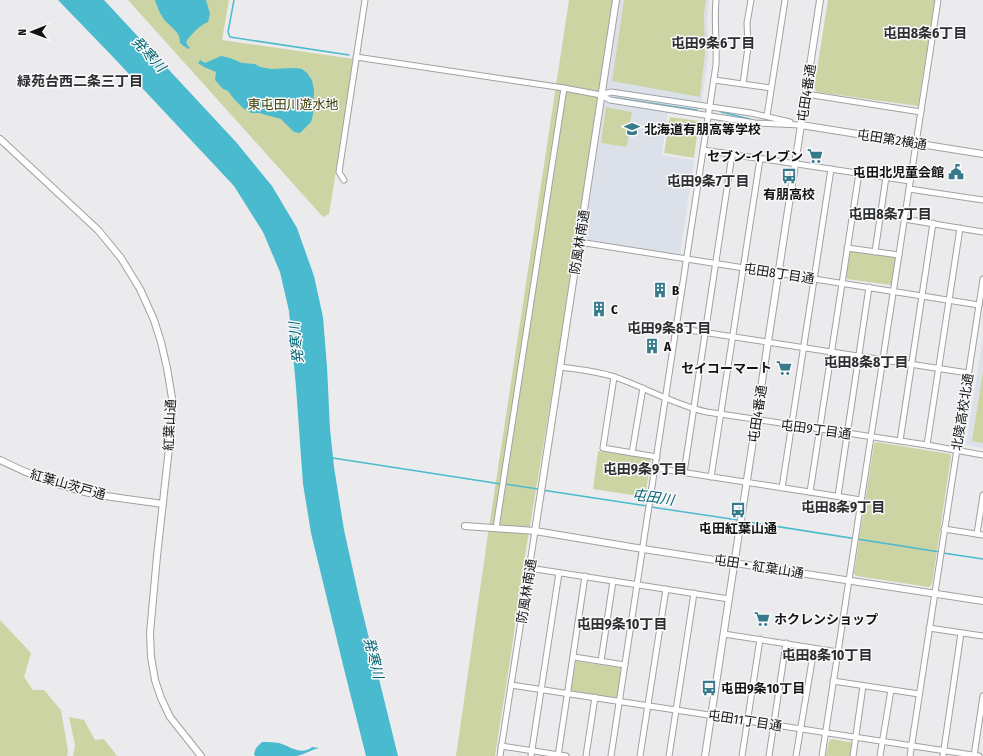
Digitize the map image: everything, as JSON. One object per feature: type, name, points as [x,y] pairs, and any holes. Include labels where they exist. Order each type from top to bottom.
[{"type":"street","points":[[344,180],[339,172],[365,0]]},
{"type":"street","name":"防風林南通","points":[[500,756],[616,0]]},
{"type":"street","points":[[611,756],[714,80],[717,47],[715,14],[716,0]]},
{"type":"street","points":[[743,84],[748,47],[747,24],[751,0]]},
{"type":"street","points":[[767,116],[785,0]]},
{"type":"street","name":"屯田4番通","points":[[705,756],[820,0]]},
{"type":"street","points":[[822,756],[938,0]]},
{"type":"street","points":[[356,57],[564,88],[601,95],[610,100],[755,123],[801,125]]},
{"type":"street","points":[[714,80],[771,88]]},
{"type":"street","points":[[496,528],[564,88]]},
{"type":"street","points":[[601,95],[611,92],[710,106],[767,116],[801,125]]},
{"type":"street","points":[[806,94],[921,112]]},
{"type":"street","name":"屯田第2横通","points":[[801,125],[983,154]]},
{"type":"street","name":"紅葉山通","points":[[0,139],[98,230],[121,258],[140,289],[154,320],[167,368],[172,398],[172,421],[157,556],[150,633],[150,657],[155,680],[161,698],[170,717],[202,756]]},
{"type":"street","points":[[703,150],[910,181]]},
{"type":"street","points":[[684,473],[732,154]]},
{"type":"street","points":[[711,477],[760,159]]},
{"type":"street","points":[[782,488],[831,169]]},
{"type":"street","points":[[810,492],[859,173]]},
{"type":"street","points":[[875,252],[886,177]]},
{"type":"street","points":[[909,189],[983,200]]},
{"type":"street","points":[[904,219],[983,232]]},
{"type":"street","points":[[900,441],[933,224]]},
{"type":"street","points":[[927,445],[960,228]]},
{"type":"street","name":"屯田8丁目通","points":[[579,242],[979,305]]},
{"type":"street","points":[[847,248],[899,255]]},
{"type":"street","name":"北陵高校北通","points":[[934,594],[983,279]]},
{"type":"street","points":[[838,496],[869,287]]},
{"type":"street","points":[[676,328],[968,373]]},
{"type":"street","name":"屯田9丁目通","points":[[560,367],[601,373],[614,377],[694,409],[983,455]]},
{"type":"street","points":[[614,377],[603,448],[657,457]]},
{"type":"street","points":[[632,452],[643,388]]},
{"type":"street","name":"紅葉山茨戸通","points":[[0,460],[40,477],[89,492],[163,504]]},
{"type":"street","points":[[655,468],[861,500]]},
{"type":"street","points":[[977,534],[983,495]]},
{"type":"street","name":"屯田・紅葉山通","points":[[466,526],[535,531],[983,601]]},
{"type":"street","points":[[944,529],[983,535]]},
{"type":"street","points":[[529,568],[729,599]]},
{"type":"street","points":[[531,753],[559,572]]},
{"type":"street","points":[[559,755],[586,576]]},
{"type":"street","points":[[601,661],[613,581]]},
{"type":"street","points":[[640,756],[666,589]]},
{"type":"street","points":[[669,756],[694,593]]},
{"type":"street","points":[[910,756],[934,594]]},
{"type":"street","points":[[929,628],[983,636]]},
{"type":"street","points":[[943,753],[961,633]]},
{"type":"street","points":[[724,634],[838,652]]},
{"type":"street","points":[[742,756],[760,639]]},
{"type":"street","points":[[769,756],[786,643]]},
{"type":"street","points":[[796,756],[814,649]]},
{"type":"street","points":[[574,657],[625,665]]},
{"type":"street","points":[[833,681],[919,694]]},
{"type":"street","name":"屯田11丁目通","points":[[511,685],[826,732],[911,746],[943,753],[976,756]]},
{"type":"street","points":[[853,756],[863,686]]},
{"type":"street","points":[[880,756],[891,690]]},
{"type":"street","points":[[976,756],[983,696]]},
{"type":"street","points":[[586,756],[595,698]]},
{"type":"street","points":[[501,746],[531,753],[566,756]]},
{"type":"shaded area","name":"北海道有朋高等学校","points":[[619,0],[709,0],[707,22],[709,50],[702,102],[670,98],[662,155],[694,160],[680,255],[583,239]]},
{"type":"shaded area","points":[[983,337],[983,448],[966,445]]},
{"type":"green space","name":"東屯田川遊水地","points":[[128,0],[229,0],[222,40],[354,59],[329,214],[323,217]]},
{"type":"green space","points":[[569,0],[614,0],[563,327],[519,592],[495,756],[456,756],[488,534]]},
{"type":"green space","points":[[624,0],[706,0],[704,14],[705,54],[700,97],[612,81]]},
{"type":"green space","points":[[828,0],[935,0],[918,106],[817,92],[814,88]]},
{"type":"green space","points":[[606,107],[632,112],[627,147],[601,143]]},
{"type":"green space","points":[[670,117],[699,121],[694,158],[664,153]]},
{"type":"green space","points":[[851,250],[894,257],[896,260],[892,284],[890,285],[847,279],[849,252]]},
{"type":"green space","points":[[983,371],[983,443],[972,441]]},
{"type":"green space","points":[[876,442],[950,454],[951,456],[932,584],[929,587],[856,576],[854,573],[874,444]]},
{"type":"green space","points":[[598,451],[651,458],[645,497],[593,489]]},
{"type":"green space","points":[[0,620],[31,653],[24,677],[33,690],[44,690],[61,710],[68,751],[67,756],[0,756]]},
{"type":"green space","points":[[576,661],[621,668],[617,698],[571,691]]},
{"type":"green space","points":[[69,717],[84,720],[95,740],[104,739],[117,756],[73,756],[75,745]]},
{"type":"green space","points":[[831,739],[852,743],[850,756],[826,756],[829,741]]},
{"type":"water","name":"発寒川","points":[[58,0],[104,0],[236,142],[272,186],[297,228],[314,276],[323,317],[330,429],[334,467],[344,530],[398,756],[366,756],[311,533],[303,484],[289,311],[280,272],[263,232],[234,186]]},
{"type":"water","points":[[155,0],[206,0],[210,14],[208,22],[193,33],[188,39],[186,42],[190,48],[188,49],[180,43],[179,35],[165,21]]},
{"type":"water","points":[[221,56],[242,63],[255,64],[260,67],[271,69],[302,69],[312,80],[314,90],[313,115],[311,122],[300,133],[294,132],[281,119],[259,113],[251,113],[243,108],[228,91],[223,89],[215,80],[216,72],[198,63],[200,60],[205,63]]},
{"type":"water","points":[[262,742],[279,743],[304,751],[312,747],[319,748],[297,756],[255,756],[254,754],[256,748]]},
{"type":"waterway","points":[[234,0],[228,32],[230,37],[349,55]]},
{"type":"waterway","points":[[616,98],[697,110]]},
{"type":"waterway","points":[[721,112],[750,119]]},
{"type":"waterway","name":"屯田川","points":[[333,458],[501,484]]},
{"type":"waterway","name":"屯田川","points":[[505,484],[538,489]]},
{"type":"waterway","name":"屯田川","points":[[542,490],[647,506]]},
{"type":"waterway","name":"屯田川","points":[[651,507],[738,520]]},
{"type":"waterway","name":"屯田川","points":[[742,521],[940,552]]},
{"type":"waterway","name":"屯田川","points":[[943,553],[983,559]]},
{"type":"place","name":"北海道有朋高等学校","points":[[632,129]]},
{"type":"place","name":"セブン-イレブン","points":[[815,156]]},
{"type":"place","name":"屯田北児童会館","points":[[956,172]]},
{"type":"place","name":"有朋高校","points":[[789,176]]},
{"type":"place","name":"B","points":[[660,290]]},
{"type":"place","name":"C","points":[[599,309]]},
{"type":"place","name":"A","points":[[652,346]]},
{"type":"place","name":"セイコーマート","points":[[784,368]]},
{"type":"place","name":"屯田紅葉山通","points":[[738,510]]},
{"type":"place","name":"ホクレンショップ","points":[[762,619]]},
{"type":"place","name":"屯田9条10丁目","points":[[709,688]]},
{"type":"district","name":"屯田8条6丁目","points":[[925,33]]},
{"type":"district","name":"屯田9条6丁目","points":[[713,43]]},
{"type":"district","name":"緑苑台西二条三丁目","points":[[80,81]]},
{"type":"district","name":"屯田9条7丁目","points":[[708,181]]},
{"type":"district","name":"屯田8条7丁目","points":[[890,214]]},
{"type":"district","name":"屯田9条8丁目","points":[[669,328]]},
{"type":"district","name":"屯田8条8丁目","points":[[866,362]]},
{"type":"district","name":"屯田9条9丁目","points":[[645,469]]},
{"type":"district","name":"屯田8条9丁目","points":[[843,507]]},
{"type":"district","name":"屯田9条10丁目","points":[[622,624]]},
{"type":"district","name":"屯田8条10丁目","points":[[827,655]]}]
